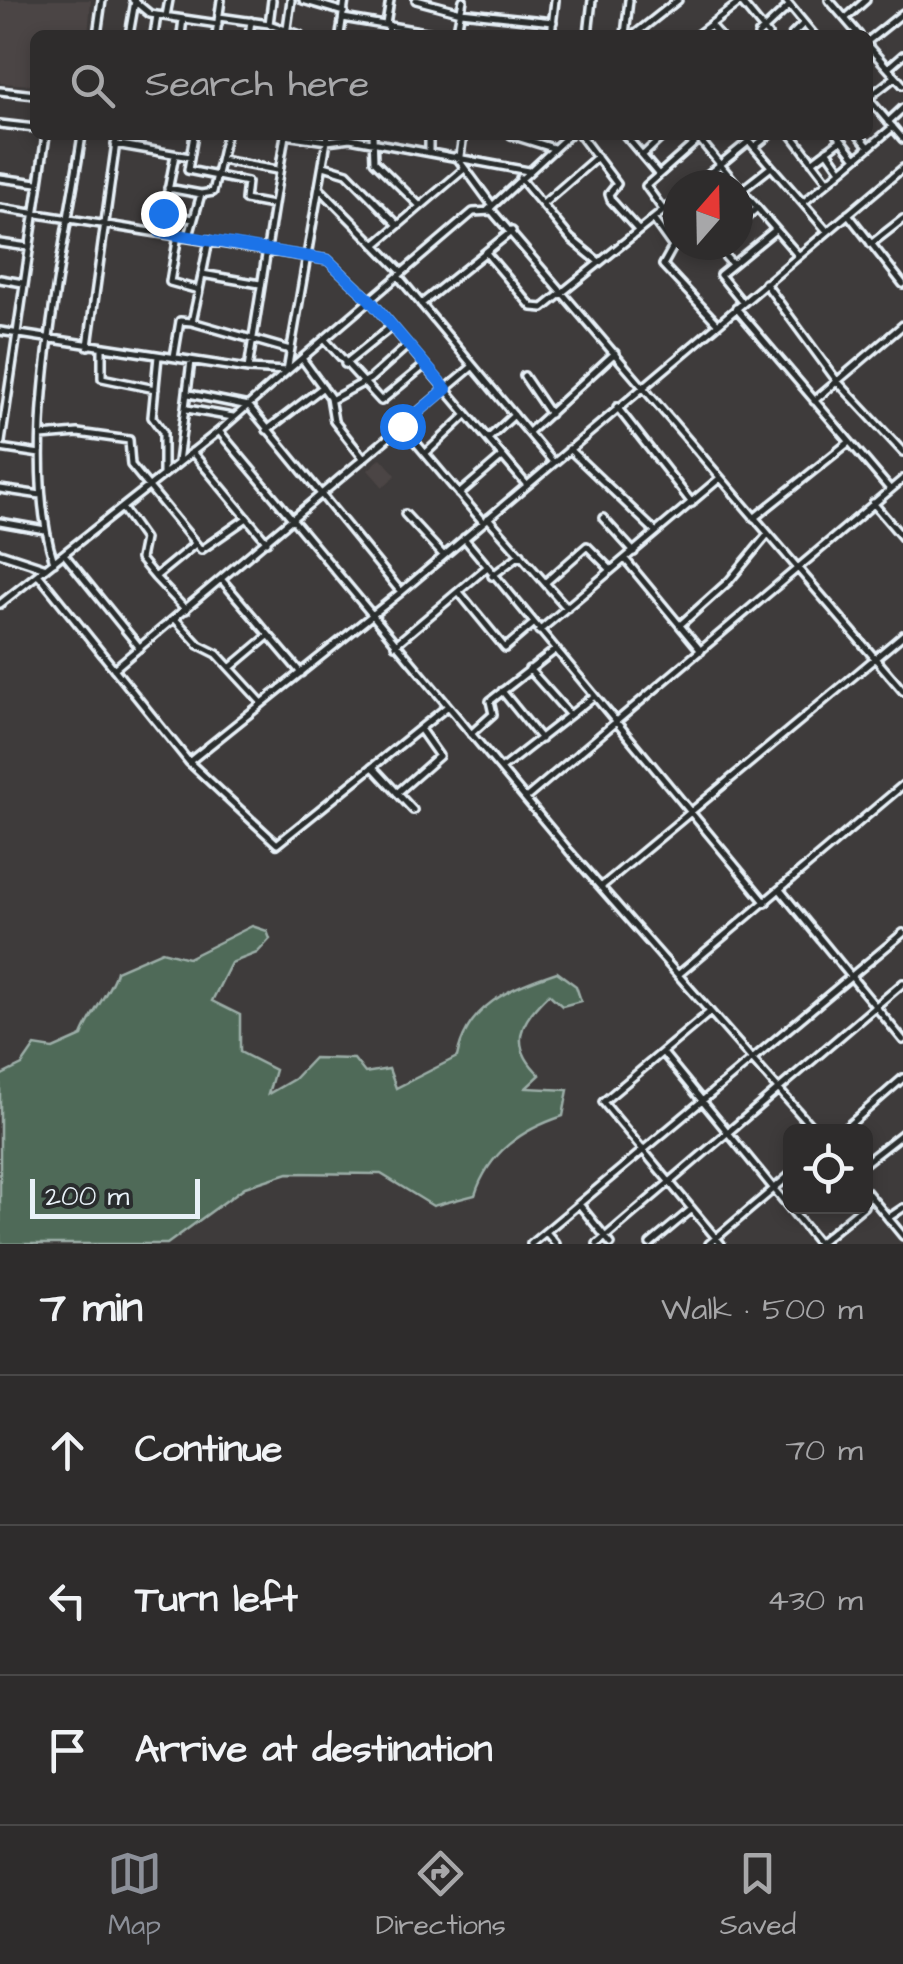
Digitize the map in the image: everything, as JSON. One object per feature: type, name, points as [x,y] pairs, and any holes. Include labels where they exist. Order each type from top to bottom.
[{"type":"street","points":[[98,30],[102,0]]},
{"type":"street","points":[[134,0],[146,12],[157,15],[252,21],[280,30]]},
{"type":"street","points":[[131,30],[134,0]]},
{"type":"street","points":[[166,16],[169,0]]},
{"type":"street","points":[[217,30],[221,0]]},
{"type":"street","points":[[269,24],[272,0]]},
{"type":"street","points":[[286,30],[291,0]]},
{"type":"street","points":[[305,0],[343,15],[418,30]]},
{"type":"street","points":[[341,30],[345,0]]},
{"type":"street","points":[[388,30],[390,0]]},
{"type":"street","points":[[416,0],[461,12],[553,22]]},
{"type":"street","points":[[457,30],[463,0]]},
{"type":"street","points":[[552,30],[555,0]]},
{"type":"street","points":[[589,30],[592,0]]},
{"type":"street","points":[[625,30],[628,0]]},
{"type":"street","points":[[640,30],[678,0]]},
{"type":"street","points":[[828,0],[855,30]]},
{"type":"street","points":[[845,19],[866,0]]},
{"type":"street","points":[[704,30],[742,1],[761,30]]},
{"type":"street","points":[[766,30],[788,3],[810,30]]},
{"type":"street","points":[[873,40],[903,13]]},
{"type":"street","points":[[155,30],[157,15]]},
{"type":"street","points":[[182,30],[183,19]]},
{"type":"street","points":[[250,30],[252,21]]},
{"type":"street","points":[[797,30],[804,22]]},
{"type":"street","points":[[710,25],[714,30]]},
{"type":"street","points":[[873,50],[903,85]]},
{"type":"street","points":[[888,68],[903,55]]},
{"type":"street","points":[[873,94],[895,77]]},
{"type":"street","points":[[0,91],[30,94]]},
{"type":"street","points":[[873,104],[903,139]]},
{"type":"street","points":[[803,203],[869,147],[903,108]]},
{"type":"street","points":[[0,124],[30,127]]},
{"type":"street","points":[[40,454],[0,448],[45,140]]},
{"type":"street","points":[[54,562],[41,494],[41,436],[81,140]]},
{"type":"street","points":[[88,346],[115,140]]},
{"type":"street","points":[[193,140],[188,170],[247,182],[245,200],[272,205]]},
{"type":"street","points":[[168,188],[201,194],[213,192],[225,140]]},
{"type":"street","points":[[248,369],[284,140]]},
{"type":"street","points":[[286,371],[327,140]]},
{"type":"street","points":[[372,140],[374,162],[420,206]]},
{"type":"street","points":[[382,140],[528,170]]},
{"type":"street","points":[[429,140],[429,150]]},
{"type":"street","points":[[462,140],[458,156],[463,170],[490,208],[513,230],[903,691]]},
{"type":"street","points":[[541,140],[553,148]]},
{"type":"street","points":[[0,604],[219,431],[472,212],[490,208],[563,140]]},
{"type":"street","points":[[584,140],[617,184],[609,194],[610,200],[638,232]]},
{"type":"street","points":[[630,140],[658,174]]},
{"type":"street","points":[[642,154],[658,140]]},
{"type":"street","points":[[663,209],[644,189],[695,140]]},
{"type":"street","points":[[700,140],[725,170]]},
{"type":"street","points":[[796,140],[828,182]]},
{"type":"street","points":[[812,162],[837,140]]},
{"type":"street","points":[[842,140],[856,158]]},
{"type":"street","points":[[864,140],[869,147]]},
{"type":"street","points":[[713,170],[749,141],[827,231]]},
{"type":"street","points":[[115,144],[190,157]]},
{"type":"street","points":[[827,150],[841,170]]},
{"type":"street","points":[[160,232],[176,155]]},
{"type":"street","points":[[543,204],[597,157]]},
{"type":"street","points":[[221,160],[278,170]]},
{"type":"street","points":[[323,166],[347,173],[398,224]]},
{"type":"street","points":[[753,179],[771,166]]},
{"type":"street","points":[[189,762],[401,592],[903,168]]},
{"type":"street","points":[[375,245],[463,170]]},
{"type":"street","points":[[0,178],[38,183]]},
{"type":"street","points":[[520,178],[571,239],[600,263]]},
{"type":"street","points":[[320,190],[400,274],[553,462]]},
{"type":"street","points":[[189,236],[201,194]]},
{"type":"street","points":[[753,205],[798,255]]},
{"type":"street","points":[[0,208],[189,236],[333,263],[370,300],[465,416],[527,484]]},
{"type":"street","points":[[753,212],[756,209]]},
{"type":"street","points":[[488,254],[532,307],[542,308],[663,211]]},
{"type":"street","points":[[163,213],[193,219]]},
{"type":"street","points":[[848,214],[900,274],[903,284]]},
{"type":"street","points":[[871,244],[903,219]]},
{"type":"street","points":[[653,220],[673,246],[663,264],[717,323]]},
{"type":"street","points":[[421,304],[488,254],[513,230]]},
{"type":"street","points":[[742,302],[720,275],[775,230]]},
{"type":"street","points":[[178,235],[170,282],[200,290]]},
{"type":"street","points":[[192,322],[209,240]]},
{"type":"street","points":[[0,243],[28,248]]},
{"type":"street","points":[[728,260],[732,264]]},
{"type":"street","points":[[202,274],[260,284]]},
{"type":"street","points":[[0,279],[23,284]]},
{"type":"street","points":[[765,283],[838,381],[903,452]]},
{"type":"street","points":[[736,308],[890,490]]},
{"type":"street","points":[[173,358],[180,321],[291,350]]},
{"type":"street","points":[[813,402],[903,325]]},
{"type":"street","points":[[346,364],[392,326]]},
{"type":"street","points":[[0,332],[248,369],[286,371]]},
{"type":"street","points":[[326,341],[381,401],[425,364]]},
{"type":"street","points":[[331,400],[362,383],[408,345]]},
{"type":"street","points":[[102,347],[102,378],[155,389]]},
{"type":"street","points":[[528,433],[615,353]]},
{"type":"street","points":[[158,356],[152,418],[163,432],[163,476]]},
{"type":"street","points":[[303,360],[331,400],[334,421],[364,459]]},
{"type":"street","points":[[178,464],[191,361]]},
{"type":"street","points":[[114,670],[472,366]]},
{"type":"street","points":[[524,376],[550,414]]},
{"type":"street","points":[[267,430],[323,387]]},
{"type":"street","points":[[189,394],[249,406],[401,592]]},
{"type":"street","points":[[616,408],[692,503]]},
{"type":"street","points":[[187,409],[235,417]]},
{"type":"street","points":[[488,439],[514,415]]},
{"type":"street","points":[[426,453],[465,416]]},
{"type":"street","points":[[402,426],[459,494],[521,554],[567,608]]},
{"type":"street","points":[[219,431],[501,770],[809,1124]]},
{"type":"street","points":[[41,436],[78,433],[127,439],[131,464],[194,544],[206,550],[247,518]]},
{"type":"street","points":[[754,518],[848,443]]},
{"type":"street","points":[[569,449],[656,533]]},
{"type":"street","points":[[192,452],[268,542]]},
{"type":"street","points":[[459,494],[502,457]]},
{"type":"street","points":[[539,631],[720,478]]},
{"type":"street","points":[[526,798],[903,479]]},
{"type":"street","points":[[0,490],[41,494]]},
{"type":"street","points":[[873,504],[903,538]]},
{"type":"street","points":[[122,508],[144,539],[140,559],[186,610]]},
{"type":"street","points":[[405,514],[444,556]]},
{"type":"street","points":[[603,518],[634,552]]},
{"type":"street","points":[[0,522],[45,530]]},
{"type":"street","points":[[680,626],[729,582],[768,534]]},
{"type":"street","points":[[464,538],[766,904]]},
{"type":"street","points":[[155,577],[194,544]]},
{"type":"street","points":[[546,582],[588,546],[611,570]]},
{"type":"street","points":[[0,553],[46,568]]},
{"type":"street","points":[[64,554],[140,648]]},
{"type":"street","points":[[492,576],[521,554]]},
{"type":"street","points":[[625,559],[701,650]]},
{"type":"street","points":[[395,645],[486,568]]},
{"type":"street","points":[[38,574],[189,762],[275,844],[448,706]]},
{"type":"street","points":[[222,580],[301,673]]},
{"type":"street","points":[[460,592],[504,648],[533,624]]},
{"type":"street","points":[[175,620],[230,668],[262,704]]},
{"type":"street","points":[[601,887],[903,635]]},
{"type":"street","points":[[230,668],[268,636]]},
{"type":"street","points":[[471,734],[492,714],[490,701],[555,650]]},
{"type":"street","points":[[529,669],[570,716]]},
{"type":"street","points":[[502,691],[540,739]]},
{"type":"street","points":[[501,770],[594,696]]},
{"type":"street","points":[[396,792],[439,756],[420,728]]},
{"type":"street","points":[[373,767],[413,810]]},
{"type":"street","points":[[679,974],[903,785]]},
{"type":"street","points":[[781,891],[903,1040]]},
{"type":"street","points":[[531,1244],[903,933]]},
{"type":"street","points":[[597,1244],[903,983]]},
{"type":"street","points":[[710,1012],[603,1102],[718,1241]]},
{"type":"street","points":[[663,1053],[819,1244],[855,1214]]},
{"type":"street","points":[[851,1124],[903,1078]]},
{"type":"street","points":[[873,1157],[903,1133]]},
{"type":"street","points":[[709,1244],[718,1241],[783,1180]]},
{"type":"street","points":[[873,1200],[903,1236]]},
{"type":"street","points":[[578,1204],[611,1244]]},
{"type":"street","points":[[888,1218],[903,1208]]},
{"type":"street","points":[[650,1244],[692,1209]]},
{"type":"street","points":[[546,1232],[556,1244]]},
{"type":"shaded area","points":[[0,0],[91,0],[88,30],[30,30],[30,85],[0,83]]},
{"type":"shaded area","points":[[381,458],[396,475],[383,487],[368,470]]},
{"type":"green space","points":[[252,926],[267,931],[270,939],[257,953],[231,963],[212,1001],[240,1015],[240,1052],[275,1070],[268,1094],[294,1079],[314,1058],[354,1059],[365,1073],[389,1069],[396,1088],[457,1057],[470,1024],[493,1001],[557,972],[576,986],[581,1001],[562,1006],[549,994],[525,1023],[521,1043],[540,1075],[526,1088],[568,1090],[563,1116],[508,1145],[489,1166],[475,1195],[433,1206],[381,1174],[288,1173],[245,1187],[167,1244],[0,1244],[0,1076],[22,1065],[35,1046],[53,1049],[82,1036],[116,971],[162,951],[188,958]]},
{"type":"route","points":[[163,213],[160,232],[333,263],[446,389],[402,426]]}]
